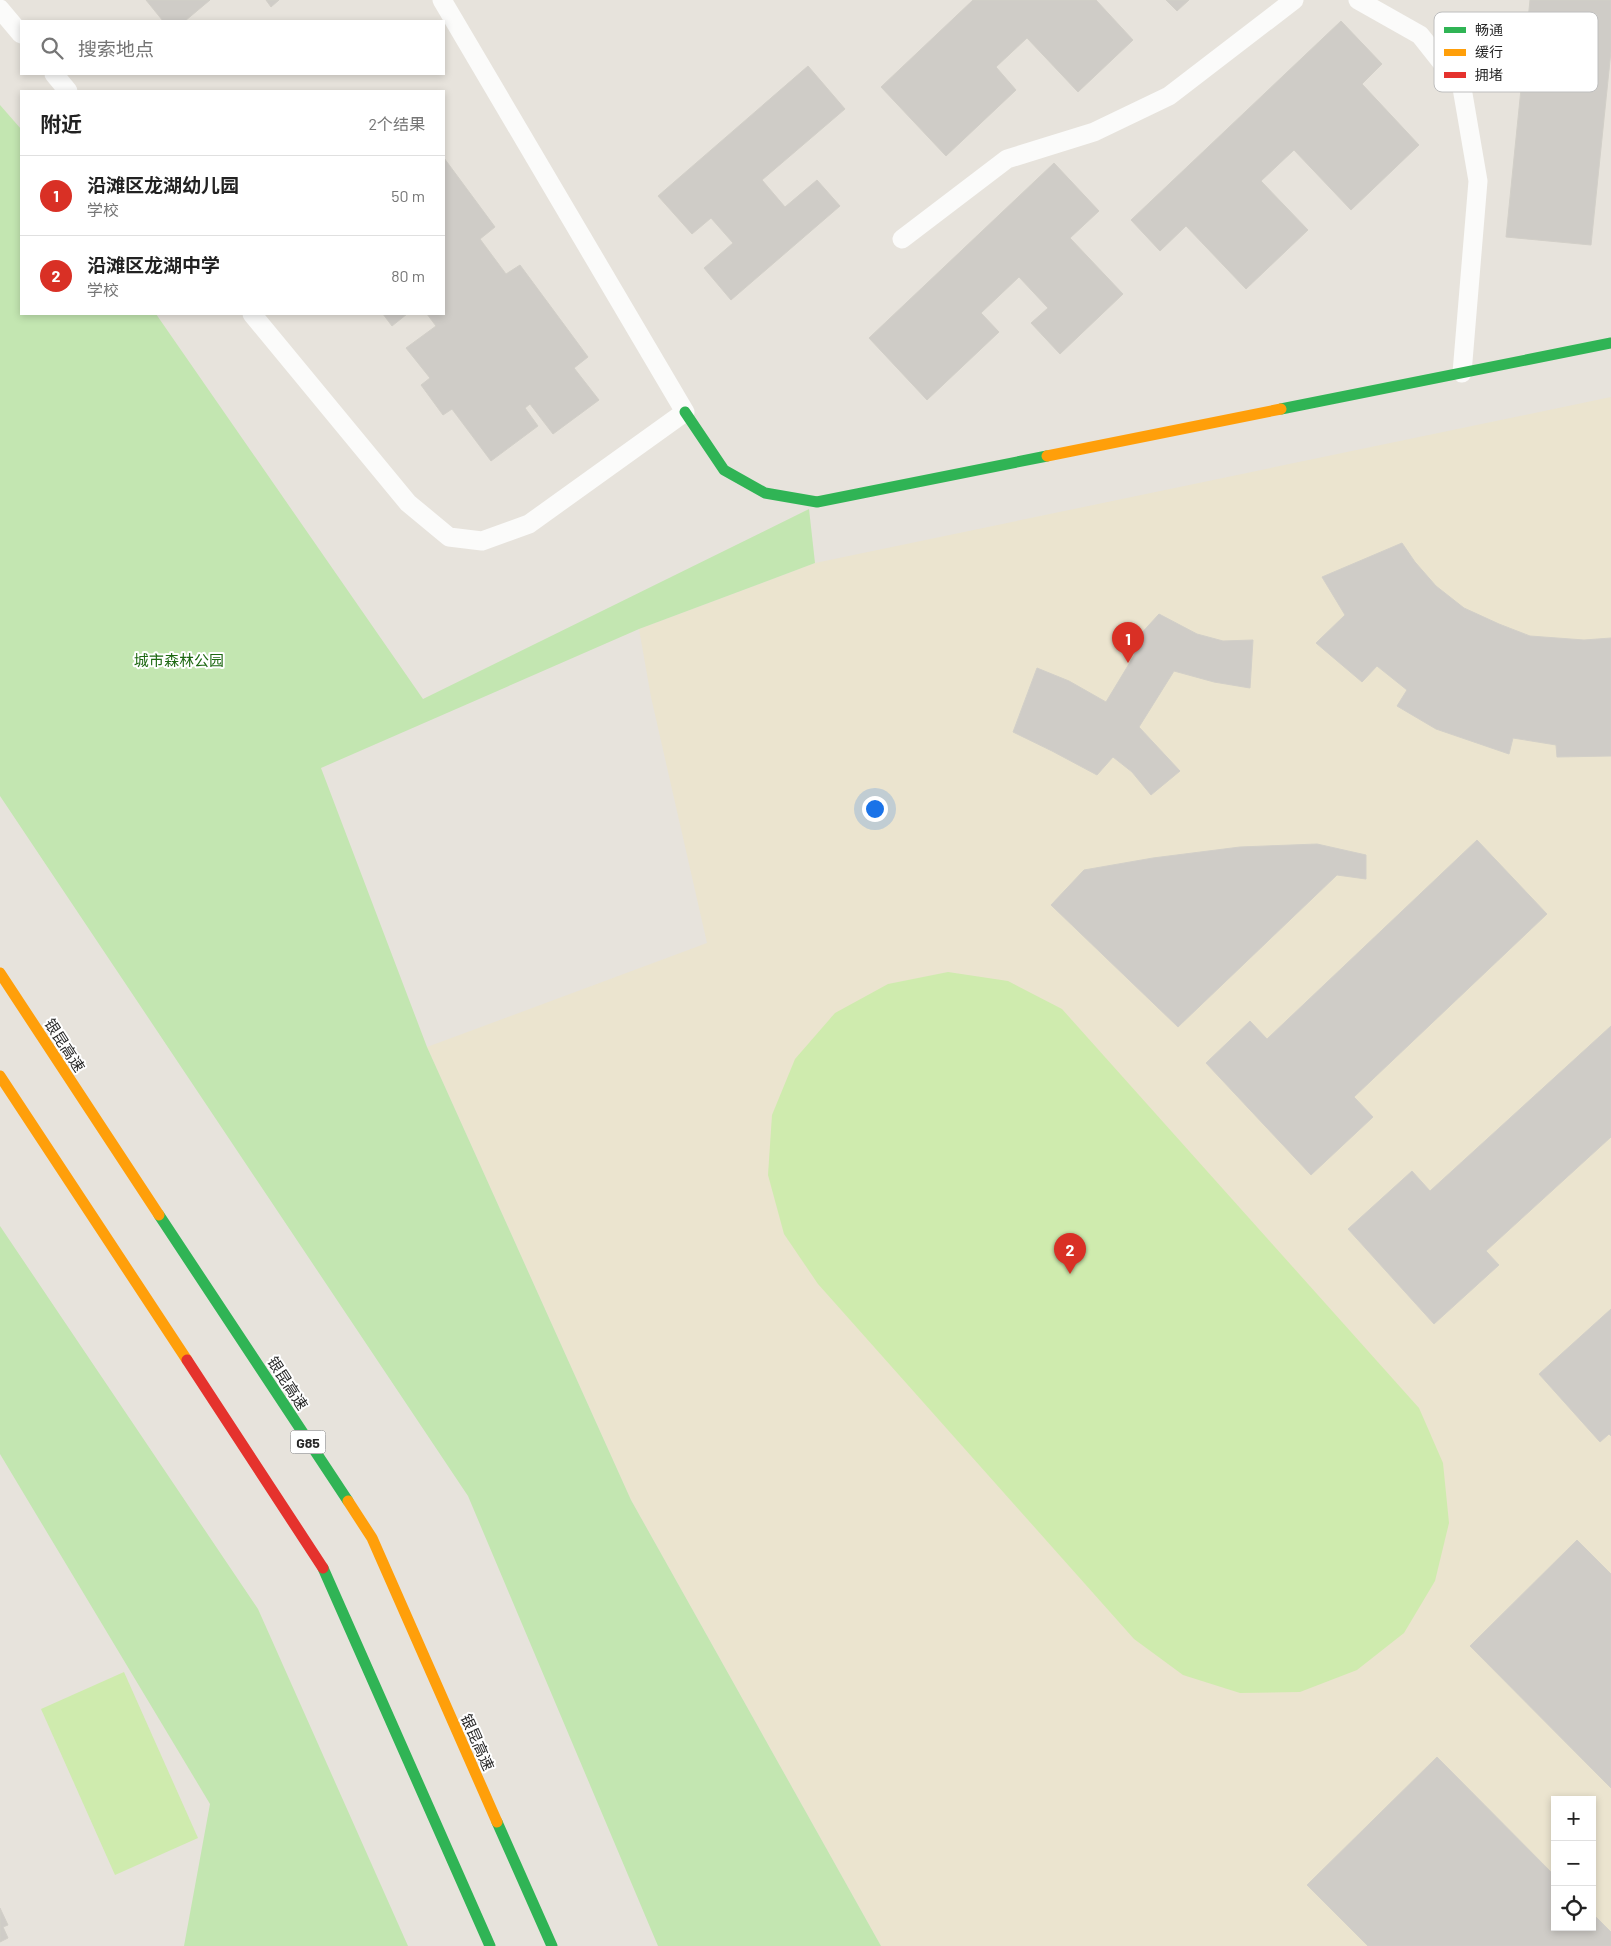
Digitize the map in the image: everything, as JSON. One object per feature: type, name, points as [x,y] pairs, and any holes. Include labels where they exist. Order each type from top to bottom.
[{"type":"main road","points":[[685,412],[724,470],[765,493],[817,502],[1611,343]]},
{"type":"main road","name":"银昆高速","points":[[0,973],[372,1538],[552,1946]]},
{"type":"main road","points":[[0,1076],[322,1565],[490,1946]]},
{"type":"lane","points":[[253,315],[408,504],[449,537],[482,541],[529,524],[685,412],[442,0]]},
{"type":"lane","points":[[902,239],[1007,159],[1094,132],[1169,96],[1294,0]]},
{"type":"lane","points":[[1358,0],[1420,35],[1434,53]]},
{"type":"lane","points":[[0,8],[20,33]]},
{"type":"lane","points":[[55,75],[67,90]]},
{"type":"lane","points":[[1462,373],[1478,181],[1463,92]]},
{"type":"shaded area","points":[[1611,397],[1611,1946],[881,1946],[631,1500],[427,1047],[707,943],[651,697],[639,629],[815,563]]},
{"type":"green space","name":"城市森林公园","points":[[0,105],[20,128],[20,315],[157,315],[423,699],[809,509],[815,563],[639,629],[321,768],[427,1047],[631,1500],[881,1946],[658,1946],[468,1496],[0,796]]},
{"type":"green space","points":[[948,972],[1008,981],[1062,1009],[1419,1408],[1443,1463],[1449,1523],[1435,1581],[1404,1633],[1357,1670],[1300,1692],[1240,1693],[1183,1675],[1134,1639],[818,1284],[784,1234],[768,1175],[772,1115],[795,1059],[835,1013],[888,984]]},
{"type":"green space","points":[[0,1226],[258,1609],[408,1946],[184,1946],[210,1804],[0,1454]]},
{"type":"green space","points":[[124,1672],[198,1838],[115,1875],[41,1709]]},
{"type":"building","points":[[146,0],[210,0],[186,20],[162,20]]},
{"type":"building","points":[[266,0],[279,0],[271,7]]},
{"type":"building","points":[[973,0],[1096,0],[1133,40],[1078,92],[1027,38],[996,67],[1016,90],[946,156],[881,87]]},
{"type":"building","points":[[1166,0],[1189,0],[1177,11]]},
{"type":"building","points":[[1530,0],[1611,0],[1611,51],[1591,245],[1506,237],[1521,92],[1598,92],[1598,12],[1529,12]]},
{"type":"building","points":[[1341,21],[1382,64],[1362,84],[1419,145],[1351,210],[1294,150],[1261,181],[1308,230],[1246,289],[1186,226],[1160,251],[1131,220]]},
{"type":"building","points":[[808,66],[845,109],[762,180],[785,207],[817,180],[840,206],[731,300],[704,268],[733,243],[711,218],[692,234],[658,196]]},
{"type":"building","points":[[445,159],[495,227],[480,239],[506,274],[520,265],[588,357],[574,368],[599,400],[553,434],[530,404],[525,408],[538,426],[491,461],[452,409],[443,415],[421,385],[430,378],[406,348],[436,326],[428,315],[445,315]]},
{"type":"building","points":[[1054,163],[1099,211],[1070,238],[1123,294],[1060,354],[1031,323],[1048,308],[1019,277],[981,313],[999,332],[927,400],[869,338]]},
{"type":"building","points":[[384,315],[406,315],[392,326]]},
{"type":"building","points":[[1402,543],[1415,562],[1436,586],[1464,608],[1499,624],[1530,636],[1584,640],[1611,638],[1611,756],[1557,757],[1556,745],[1513,738],[1509,754],[1436,729],[1397,706],[1407,690],[1377,666],[1362,682],[1316,643],[1345,615],[1322,577]]},
{"type":"building","points":[[1159,614],[1197,634],[1223,641],[1253,640],[1250,688],[1214,682],[1174,671],[1139,727],[1180,771],[1151,795],[1132,772],[1113,757],[1097,775],[1013,732],[1037,668],[1069,681],[1106,702],[1135,654],[1127,649]]},
{"type":"building","points":[[1477,840],[1547,914],[1354,1097],[1373,1117],[1311,1175],[1206,1063],[1250,1021],[1267,1039]]},
{"type":"building","points":[[1317,844],[1366,855],[1366,879],[1337,875],[1178,1027],[1051,905],[1084,870],[1153,858],[1240,847]]},
{"type":"building","points":[[1611,1026],[1611,1137],[1486,1251],[1499,1265],[1434,1324],[1348,1229],[1412,1171],[1430,1191]]},
{"type":"building","points":[[1611,1309],[1611,1436],[1609,1434],[1600,1442],[1539,1374]]},
{"type":"building","points":[[1577,1540],[1611,1574],[1611,1788],[1470,1646]]},
{"type":"building","points":[[1437,1757],[1551,1872],[1551,1931],[1596,1931],[1596,1917],[1611,1932],[1611,1946],[1368,1946],[1307,1885]]},
{"type":"building","points":[[0,1908],[8,1925],[3,1927],[8,1938],[0,1942]]},
{"type":"traffic: fast","points":[[1281,409],[1611,343]]},
{"type":"traffic: fast","points":[[685,412],[724,470],[765,493],[817,502],[1047,456]]},
{"type":"traffic: fast","points":[[159,1215],[348,1501]]},
{"type":"traffic: fast","points":[[323,1568],[490,1946]]},
{"type":"traffic: fast","points":[[497,1822],[552,1946]]},
{"type":"traffic: slow","points":[[1047,456],[1281,409]]},
{"type":"traffic: slow","points":[[0,973],[159,1215]]},
{"type":"traffic: slow","points":[[0,1076],[187,1360]]},
{"type":"traffic: slow","points":[[348,1501],[372,1538],[497,1822]]},
{"type":"traffic: jam","points":[[187,1360],[323,1568]]},
{"type":"place","name":"沿滩区龙湖幼儿园","points":[[1128,663]]},
{"type":"place","name":"沿滩区龙湖中学","points":[[1070,1274]]}]
